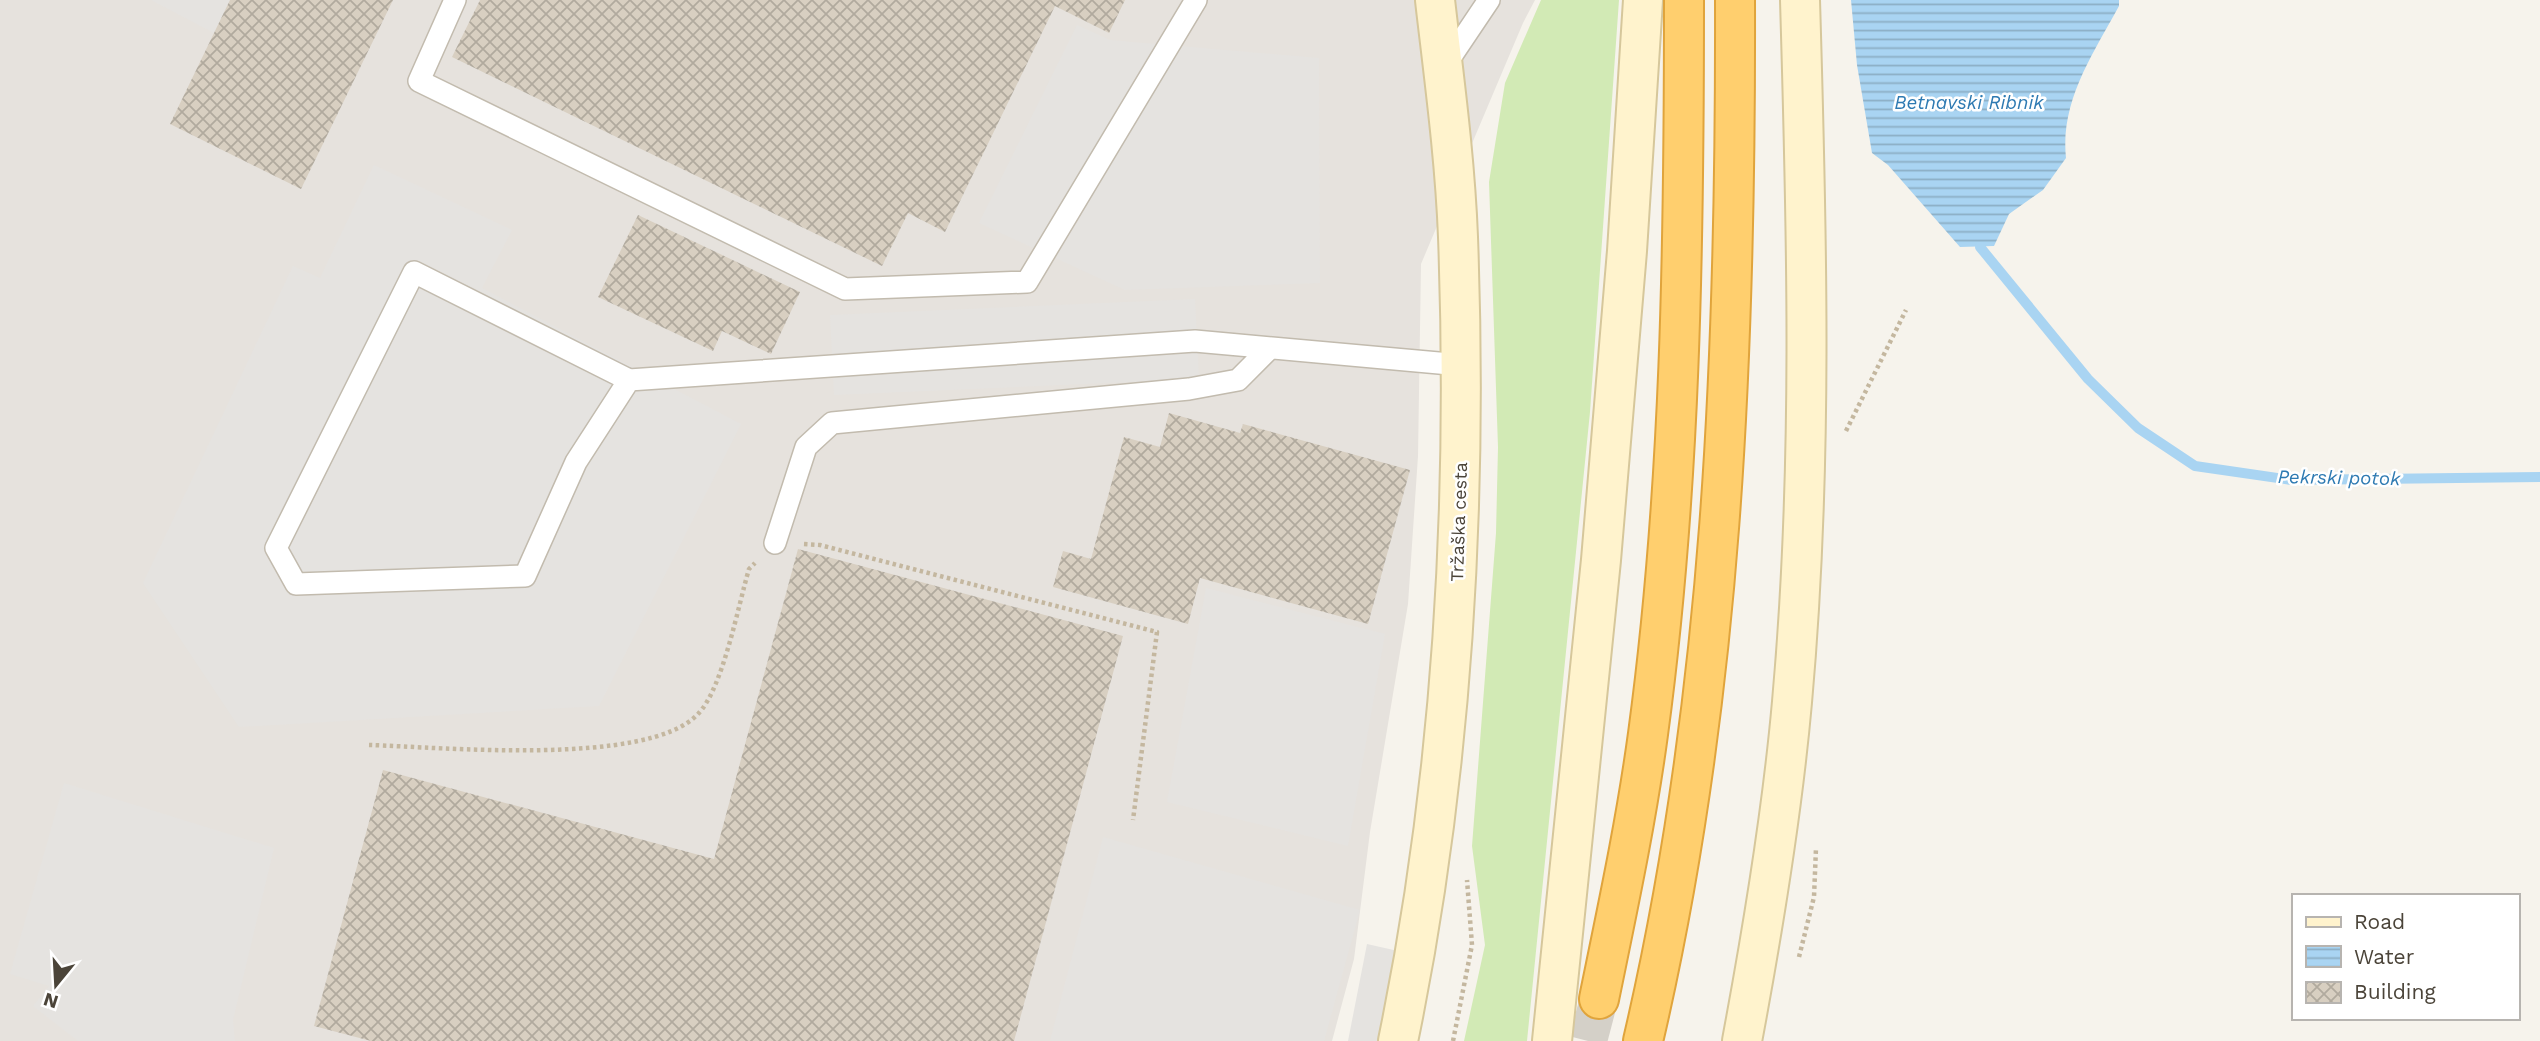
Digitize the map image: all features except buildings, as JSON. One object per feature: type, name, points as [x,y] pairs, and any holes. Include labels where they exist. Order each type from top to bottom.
[{"type":"highway","points":[[1599,999],[1633,829],[1648,734],[1669,535],[1681,314],[1684,0]]},
{"type":"highway","points":[[1643,1041],[1688,808],[1717,573],[1728,407],[1735,0]]},
{"type":"main road","name":"Tržaška cesta","points":[[1398,1041],[1425,895],[1450,690],[1461,477],[1458,234],[1435,0]]},
{"type":"main road","points":[[1552,1041],[1611,444],[1641,58],[1643,0]]},
{"type":"main road","points":[[1742,1041],[1763,930],[1792,702],[1801,545],[1807,375],[1800,0]]},
{"type":"lane","points":[[455,0],[419,81],[845,289],[1027,282],[1196,0]]},
{"type":"lane","points":[[1443,68],[1489,0]]},
{"type":"lane","points":[[629,380],[576,462],[525,576],[296,584],[276,548],[415,272],[629,380],[1195,341],[1461,365]]},
{"type":"lane","points":[[775,544],[806,447],[832,423],[1189,389],[1238,380],[1270,348]]},
{"type":"path","points":[[369,745],[596,750],[657,738],[698,715],[717,679],[749,569],[775,544],[820,545],[1157,632],[1133,820]]},
{"type":"shaded area","points":[[0,0],[1535,0],[1421,264],[1418,456],[1408,604],[1370,832],[1354,959],[1332,1041],[0,1041]]},
{"type":"shaded area","points":[[151,0],[230,0],[214,33]]},
{"type":"shaded area","points":[[1077,25],[1110,40],[1319,58],[1320,283],[1125,290],[979,223]]},
{"type":"shaded area","points":[[374,165],[512,230],[482,288],[741,424],[599,706],[239,727],[143,583],[293,266],[320,278]]},
{"type":"shaded area","points":[[1195,299],[1199,379],[834,395],[830,315]]},
{"type":"shaded area","points":[[1206,588],[1385,634],[1348,846],[1167,802]]},
{"type":"shaded area","points":[[64,783],[274,848],[233,1020],[235,1041],[78,1041],[33,1006],[49,986],[10,974]]},
{"type":"shaded area","points":[[1103,837],[1360,910],[1324,1041],[1050,1041]]},
{"type":"shaded area","points":[[1367,944],[1398,951],[1380,1041],[1348,1041]]},
{"type":"green space","points":[[1541,0],[1619,0],[1590,412],[1527,1041],[1464,1041],[1485,945],[1472,846],[1496,533],[1498,447],[1489,182],[1505,83]]},
{"type":"water","name":"Betnavski Ribnik","points":[[1851,0],[2119,0],[2119,6],[2089,60],[2073,98],[2065,137],[2066,158],[2043,190],[2009,214],[1994,246],[1960,247],[1888,165],[1872,153],[1857,65]]},
{"type":"waterway","name":"Pekrski potok","points":[[1980,247],[2088,379],[2138,428],[2195,466],[2291,480],[2540,477]]},
{"type":"tunnel","points":[[1588,1041],[1599,999]]}]
